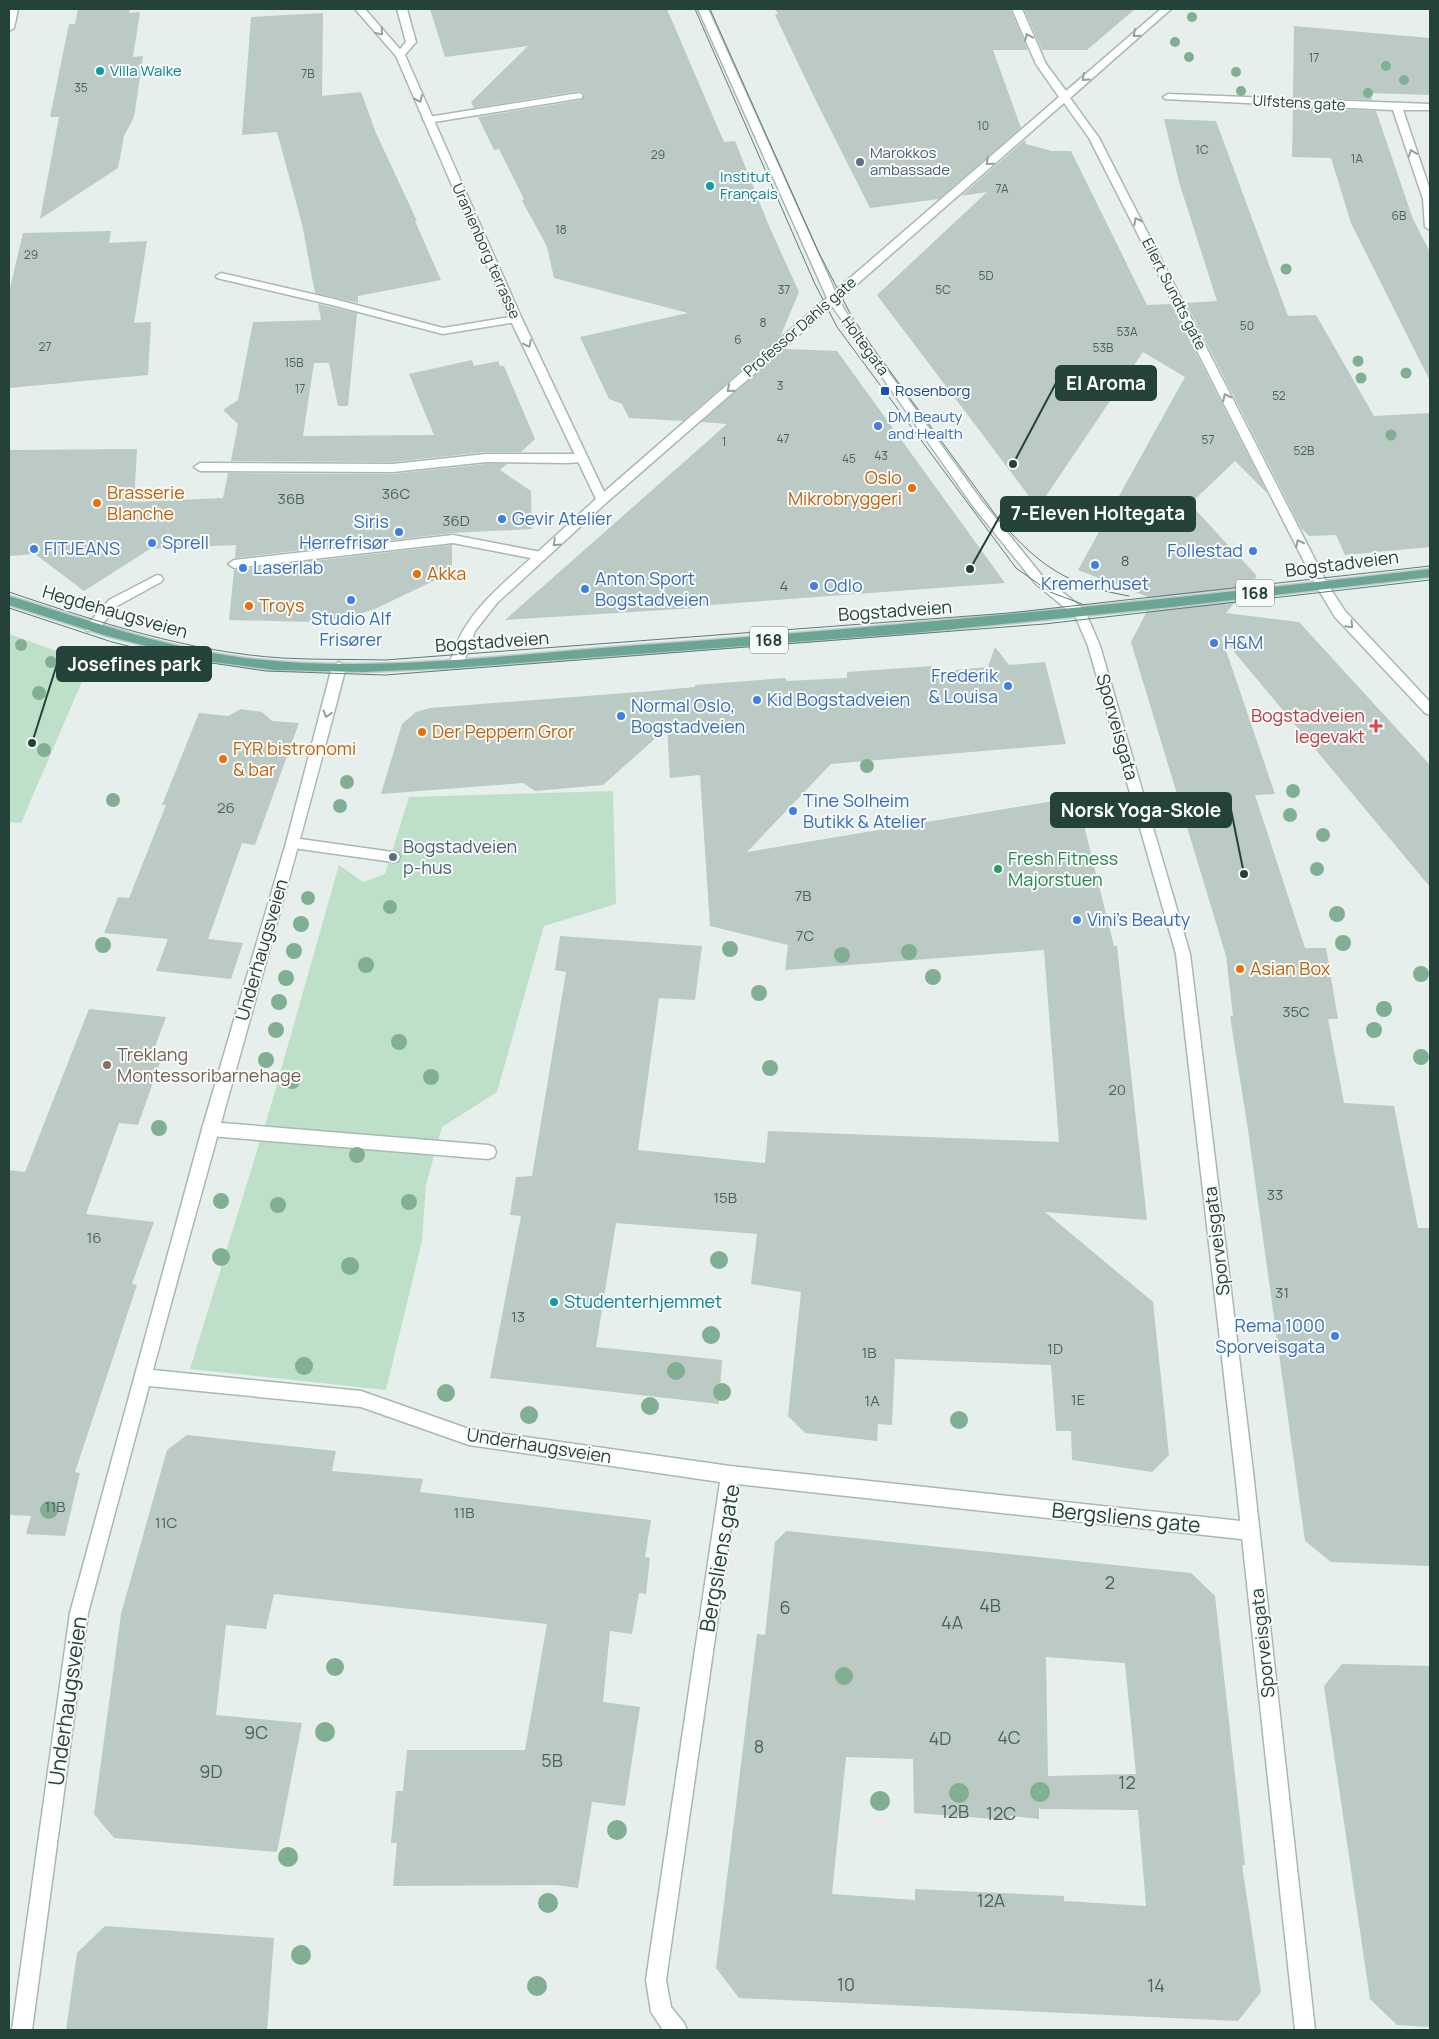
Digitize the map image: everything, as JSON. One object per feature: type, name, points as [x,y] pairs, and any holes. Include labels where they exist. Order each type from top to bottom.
[{"type":"main road","name":"Bogstadveien","points":[[361,667],[458,664],[937,627],[1080,613],[1430,573]]},
{"type":"main road","name":"Hegdehaugsveien","points":[[9,600],[92,628],[166,648],[202,655],[272,665],[361,667]]},
{"type":"street","points":[[9,28],[13,9]]},
{"type":"street","name":"Uranienborg terrasse","points":[[360,9],[400,55],[516,319],[602,500]]},
{"type":"street","points":[[400,55],[410,42],[402,9]]},
{"type":"street","name":"Holtegata","points":[[703,9],[832,299],[845,320],[1008,541],[1039,580],[1080,613]]},
{"type":"street","name":"Eilert Sundts gate","points":[[1017,9],[1041,64],[1094,138],[1322,586],[1340,614],[1430,710]]},
{"type":"street","name":"Professor Dahls gate","points":[[458,664],[460,645],[481,612],[541,556],[602,500],[1166,9]]},
{"type":"street","points":[[428,120],[579,96]]},
{"type":"street","name":"Ulfstens gate","points":[[1168,97],[1430,107]]},
{"type":"street","points":[[1396,107],[1429,199],[1430,227]]},
{"type":"street","points":[[222,276],[334,302],[443,331],[516,319]]},
{"type":"street","points":[[200,467],[393,468],[422,467],[472,459],[509,457],[549,460],[581,458]]},
{"type":"street","points":[[234,564],[452,539],[541,556]]},
{"type":"street","points":[[92,628],[114,603],[157,579]]},
{"type":"street","name":"Sporveisgata","points":[[1080,613],[1094,646],[1183,954],[1250,1531],[1305,2030]]},
{"type":"street","name":"Underhaugsveien","points":[[22,2030],[79,1613],[210,1129],[293,843],[308,779],[339,667]]},
{"type":"street","points":[[293,843],[393,857]]},
{"type":"street","points":[[210,1129],[488,1152]]},
{"type":"street","name":"Underhaugsveien","points":[[143,1377],[361,1399],[469,1437],[730,1475]]},
{"type":"street","name":"Bergsliens gate","points":[[676,2030],[661,2012],[656,1980],[730,1475],[1250,1531]]},
{"type":"green space","points":[[9,634],[90,663],[21,823],[9,822]]},
{"type":"green space","points":[[613,791],[616,904],[544,926],[497,1092],[442,1127],[426,1185],[422,1241],[386,1390],[190,1369],[271,1105],[339,865],[363,882],[385,874],[409,797]]},
{"type":"building","points":[[78,9],[130,9],[129,13],[140,12],[133,57],[143,56],[134,117],[124,136],[118,168],[40,219],[59,117],[50,117],[69,24],[75,24]]},
{"type":"building","points":[[430,9],[667,9],[724,142],[735,141],[769,226],[799,292],[780,337],[683,421],[629,418],[622,404],[609,399],[580,337],[688,313],[554,278],[547,247],[522,201],[524,199],[499,149],[494,150],[478,117],[582,100],[584,93],[579,91],[474,108],[471,102],[528,46],[445,57]]},
{"type":"building","points":[[775,9],[1010,9],[1028,50],[993,50],[1021,128],[939,199],[870,208],[817,103],[775,15],[778,14]]},
{"type":"building","points":[[1024,9],[1135,9],[1087,50],[1042,50]]},
{"type":"building","points":[[323,13],[322,96],[361,92],[376,133],[417,221],[415,221],[441,280],[358,296],[358,303],[315,293],[302,224],[277,132],[242,135],[251,17]]},
{"type":"building","points":[[1294,26],[1430,38],[1430,95],[1370,93],[1372,100],[1293,97]]},
{"type":"building","points":[[1293,107],[1376,111],[1413,219],[1430,252],[1430,381],[1351,223],[1331,158],[1292,157]]},
{"type":"building","points":[[1164,119],[1216,121],[1288,316],[1316,315],[1374,416],[1430,413],[1430,547],[1345,555],[1336,535],[1309,536],[1301,528],[1186,303],[1217,301],[1179,182]]},
{"type":"building","points":[[1025,140],[1026,144],[1052,151],[1071,151],[1147,305],[1171,304],[1268,494],[1235,461],[1190,504],[1257,576],[1247,588],[1151,598],[1078,570],[1185,377],[1143,352],[1038,508],[877,295],[987,192],[961,196]]},
{"type":"building","points":[[111,231],[109,243],[147,241],[134,323],[151,322],[148,375],[9,388],[9,292],[23,233]]},
{"type":"building","points":[[318,304],[357,313],[348,406],[338,406],[329,363],[314,363],[303,436],[434,435],[409,374],[472,360],[474,366],[498,361],[500,366],[504,366],[535,439],[521,452],[486,452],[393,462],[231,461],[238,424],[223,410],[238,400],[253,322],[321,320]]},
{"type":"building","points":[[785,349],[837,351],[1005,583],[696,606],[696,608],[505,620],[727,424],[701,422]]},
{"type":"building","points":[[137,449],[134,502],[223,498],[228,473],[393,474],[486,464],[507,464],[500,470],[531,491],[532,529],[453,533],[235,558],[236,545],[150,549],[84,591],[35,554],[9,556],[9,450]]},
{"type":"building","points":[[452,545],[452,572],[375,609],[346,618],[315,622],[229,620],[234,570]]},
{"type":"building","points":[[1236,601],[1226,613],[1299,622],[1430,765],[1430,887],[1221,636],[1275,794],[1255,795],[1305,948],[1326,948],[1338,1019],[1328,1019],[1344,1103],[1394,1106],[1418,1228],[1430,1228],[1430,1566],[1331,1562],[1305,1541],[1248,1130],[1230,1016],[1233,1016],[1226,956],[1131,642],[1147,611]]},
{"type":"building","points":[[995,647],[1009,665],[1045,662],[1066,744],[831,764],[747,852],[1077,797],[1114,946],[1117,946],[1147,1220],[1045,1212],[1153,1302],[1169,1455],[1152,1472],[1072,1460],[1071,1431],[1056,1431],[1051,1365],[895,1359],[892,1425],[878,1424],[877,1441],[805,1433],[788,1416],[801,1292],[751,1284],[757,1234],[616,1223],[596,1347],[722,1360],[719,1404],[490,1378],[521,1216],[510,1215],[516,1177],[532,1176],[566,972],[555,970],[560,936],[702,946],[695,1000],[659,998],[638,1150],[765,1163],[768,1131],[1059,1142],[1044,950],[785,970],[788,945],[710,926],[700,775],[670,778],[667,728],[603,785],[535,791],[523,783],[381,794],[402,724],[416,712],[430,708],[652,691],[695,687],[695,685],[785,678],[787,681],[847,678],[847,672],[932,666],[934,672],[988,667]]},
{"type":"building","points":[[241,709],[262,712],[272,721],[299,723],[255,845],[242,843],[208,939],[243,943],[231,979],[156,971],[168,939],[104,933],[118,897],[129,898],[166,805],[162,805],[199,713],[228,716]]},
{"type":"building","points":[[89,1009],[166,1017],[152,1055],[162,1057],[138,1125],[119,1123],[86,1214],[154,1222],[132,1284],[137,1285],[75,1472],[80,1473],[65,1536],[26,1534],[31,1516],[9,1515],[9,1170],[25,1172]]},
{"type":"building","points":[[187,1435],[336,1451],[332,1471],[423,1479],[420,1492],[651,1520],[645,1557],[650,1558],[646,1594],[639,1593],[632,1634],[610,1631],[603,1702],[640,1707],[625,1806],[592,1802],[578,1888],[556,1885],[393,1886],[397,1843],[391,1843],[396,1791],[403,1791],[407,1750],[525,1750],[547,1624],[274,1594],[266,1629],[226,1625],[216,1715],[302,1723],[277,1852],[114,1838],[94,1814],[121,1614],[167,1450]]},
{"type":"building","points":[[786,1531],[1191,1573],[1215,1596],[1245,1865],[1242,1865],[1261,1992],[1238,2021],[739,1998],[716,1968],[757,1634],[765,1635],[775,1542]],"holes":[[[1046,1657],[1125,1663],[1136,1774],[1048,1776]],[[846,1757],[913,1759],[914,1813],[1009,1820],[1010,1816],[1039,1819],[1039,1807],[1040,1809],[1138,1810],[1146,1906],[1064,1901],[1064,1896],[915,1889],[915,1900],[832,1894]]]},
{"type":"building","points":[[1342,1664],[1430,1666],[1430,2027],[1397,2025],[1370,1999],[1324,1686]]},
{"type":"building","points":[[105,1926],[274,1938],[267,2030],[66,2030],[77,1953]]},
{"type":"tram line","points":[[695,9],[814,282],[837,327],[1016,568],[1050,592],[1082,604]]},
{"type":"tram line","points":[[710,9],[818,251],[851,315],[873,348],[1000,521],[1029,551],[1042,562],[1072,580],[1107,592],[1129,596]]},
{"type":"tram line","points":[[9,592],[144,634],[212,649],[282,658],[385,660],[1009,613],[1430,566]]},
{"type":"tram line","points":[[9,608],[112,642],[177,658],[266,671],[385,675],[1044,624],[1430,580]]},
{"type":"place","name":"Villa Walke","points":[[100,71]]},
{"type":"place","name":"Marokkos ambassade","points":[[860,162]]},
{"type":"place","name":"Institut Français","points":[[710,186]]},
{"type":"place","name":"Rosenborg","points":[[885,391]]},
{"type":"place","name":"DM Beauty and Health","points":[[878,426]]},
{"type":"place","name":"El Aroma","points":[[1013,464]]},
{"type":"place","name":"Oslo Mikrobryggeri","points":[[912,488]]},
{"type":"place","name":"Brasserie Blanche","points":[[97,503]]},
{"type":"place","name":"Gevir Atelier","points":[[502,519]]},
{"type":"place","name":"Siris Herrefrisør","points":[[399,532]]},
{"type":"place","name":"Sprell","points":[[152,543]]},
{"type":"place","name":"FITJEANS","points":[[34,549]]},
{"type":"place","name":"Follestad","points":[[1253,551]]},
{"type":"place","name":"Kremerhuset","points":[[1095,565]]},
{"type":"place","name":"Laserlab","points":[[243,568]]},
{"type":"place","name":"7-Eleven Holtegata","points":[[970,569]]},
{"type":"place","name":"Akka","points":[[417,574]]},
{"type":"place","name":"Odlo","points":[[814,586]]},
{"type":"place","name":"Anton Sport Bogstadveien","points":[[585,589]]},
{"type":"place","name":"Studio Alf Frisører","points":[[351,600]]},
{"type":"place","name":"Troys","points":[[249,606]]},
{"type":"place","name":"H&M","points":[[1214,643]]},
{"type":"place","name":"Frederik & Louisa","points":[[1008,686]]},
{"type":"place","name":"Kid Bogstadveien","points":[[757,700]]},
{"type":"place","name":"Normal Oslo, Bogstadveien","points":[[621,716]]},
{"type":"place","name":"Bogstadveien legevakt","points":[[1376,726]]},
{"type":"place","name":"Der Peppern Gror","points":[[422,732]]},
{"type":"place","name":"Josefines park","points":[[32,743]]},
{"type":"place","name":"FYR bistronomi & bar","points":[[223,759]]},
{"type":"place","name":"Tine Solheim Butikk & Atelier","points":[[793,811]]},
{"type":"place","name":"Bogstadveien p-hus","points":[[393,857]]},
{"type":"place","name":"Fresh Fitness Majorstuen","points":[[998,869]]},
{"type":"place","name":"Norsk Yoga-Skole","points":[[1244,874]]},
{"type":"place","name":"Vini's Beauty","points":[[1077,920]]},
{"type":"place","name":"Asian Box","points":[[1240,969]]},
{"type":"place","name":"Treklang Montessoribarnehage","points":[[107,1065]]},
{"type":"place","name":"Studenterhjemmet","points":[[554,1302]]},
{"type":"place","name":"Rema 1000 Sporveisgata","points":[[1335,1336]]}]
